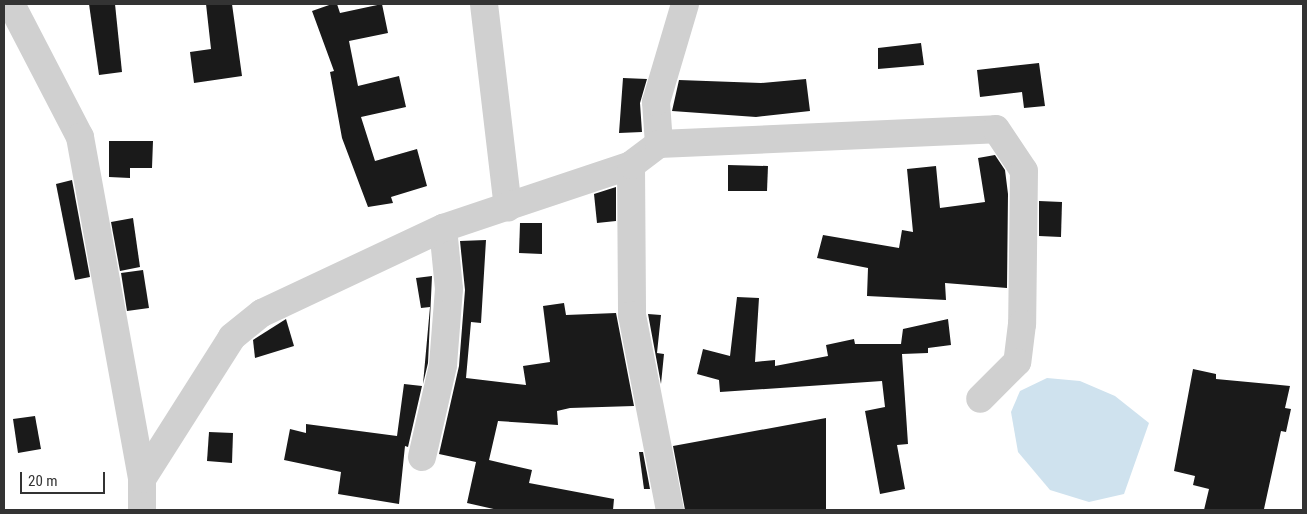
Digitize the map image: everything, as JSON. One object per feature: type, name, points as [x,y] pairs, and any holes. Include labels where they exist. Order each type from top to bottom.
[{"type":"street","points":[[11,4],[80,137],[142,479],[142,510]]},
{"type":"street","points":[[484,4],[508,208]]},
{"type":"street","points":[[659,144],[656,102],[684,4]]},
{"type":"street","points":[[142,479],[232,338],[262,313],[443,228],[508,208],[631,165],[659,144],[996,129],[1024,171],[1022,324],[1017,362],[980,399]]},
{"type":"street","points":[[631,165],[632,315],[670,510]]},
{"type":"street","points":[[422,457],[443,365],[449,289],[443,228]]},
{"type":"water","points":[[1047,378],[1080,381],[1115,396],[1149,423],[1124,494],[1089,502],[1050,490],[1018,452],[1011,412],[1020,391]]},
{"type":"building","points":[[89,4],[115,4],[122,72],[99,75]]},
{"type":"building","points":[[206,4],[232,4],[242,76],[194,83],[190,52],[211,49]]},
{"type":"building","points":[[337,4],[340,13],[382,4],[388,33],[349,41],[358,86],[399,76],[406,107],[361,117],[375,161],[417,149],[427,186],[391,197],[393,203],[368,207],[342,138],[330,72],[334,71],[312,11]]},
{"type":"building","points":[[921,43],[924,65],[878,69],[878,48]]},
{"type":"building","points":[[1039,63],[1045,106],[1024,108],[1022,92],[980,97],[977,70]]},
{"type":"building","points":[[623,78],[647,79],[640,103],[642,132],[619,133]]},
{"type":"building","points":[[806,79],[810,111],[756,117],[672,111],[679,80],[761,83]]},
{"type":"building","points":[[109,141],[153,141],[152,168],[130,168],[130,178],[109,177]]},
{"type":"building","points":[[995,155],[1005,170],[1008,194],[1007,288],[945,283],[946,300],[867,296],[868,268],[817,258],[823,235],[899,248],[902,230],[913,232],[907,169],[936,166],[940,208],[985,202],[978,158]]},
{"type":"building","points":[[728,165],[768,166],[767,191],[728,191]]},
{"type":"building","points":[[72,180],[90,277],[75,280],[56,184]]},
{"type":"building","points":[[616,187],[616,221],[597,223],[594,194]]},
{"type":"building","points":[[1039,201],[1062,202],[1061,237],[1039,236]]},
{"type":"building","points":[[133,218],[140,267],[120,271],[111,222]]},
{"type":"building","points":[[520,223],[542,223],[542,254],[519,253]]},
{"type":"building","points":[[486,240],[481,323],[471,322],[466,378],[526,385],[523,366],[550,362],[543,306],[564,303],[566,315],[616,313],[634,406],[570,408],[557,411],[558,425],[498,421],[489,460],[532,470],[529,483],[614,499],[613,510],[498,510],[467,503],[476,462],[439,454],[459,366],[465,290],[460,241]]},
{"type":"building","points":[[143,270],[149,308],[127,311],[121,273]]},
{"type":"building","points":[[432,276],[428,363],[423,384],[430,307],[421,308],[416,278]]},
{"type":"building","points":[[737,297],[759,298],[755,362],[775,360],[775,366],[828,356],[826,345],[854,339],[855,344],[901,344],[903,329],[948,319],[951,345],[928,348],[928,353],[902,354],[908,444],[897,445],[905,489],[880,494],[865,411],[885,407],[882,381],[720,392],[719,380],[697,374],[703,349],[730,356]]},
{"type":"building","points":[[648,314],[661,315],[657,353],[664,354],[661,384]]},
{"type":"building","points":[[286,319],[294,346],[255,358],[253,340]]},
{"type":"building","points":[[1193,369],[1216,374],[1216,379],[1290,386],[1285,408],[1291,409],[1286,432],[1281,431],[1264,509],[1204,510],[1209,489],[1193,485],[1195,476],[1174,471]]},
{"type":"building","points":[[404,384],[422,386],[408,447],[405,446],[399,504],[338,494],[341,472],[284,460],[290,429],[306,433],[306,424],[397,436]]},
{"type":"building","points":[[35,416],[41,449],[18,453],[13,419]]},
{"type":"building","points":[[826,418],[826,510],[685,510],[673,446]]},
{"type":"building","points":[[209,432],[233,433],[232,463],[207,461]]},
{"type":"building","points":[[639,452],[643,452],[650,489],[644,489]]}]
